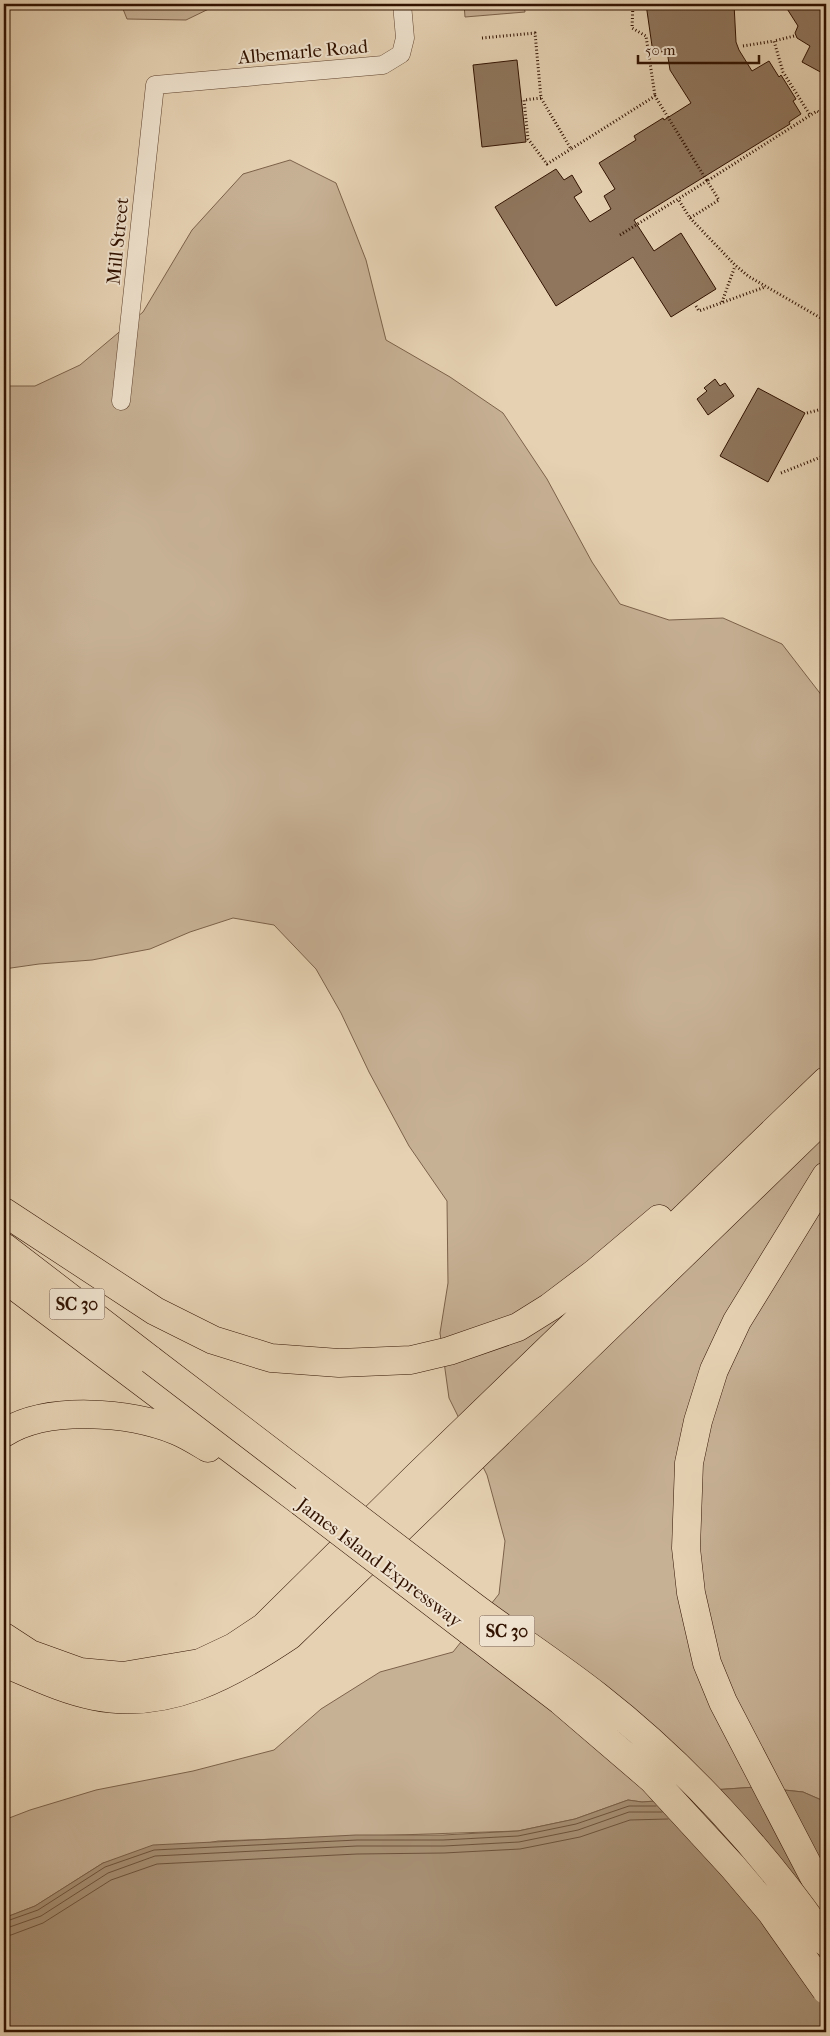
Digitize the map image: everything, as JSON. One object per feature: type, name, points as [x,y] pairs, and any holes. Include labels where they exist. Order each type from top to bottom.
[{"type":"highway","points":[[4,1212],[155,1311],[213,1340],[271,1358],[339,1363],[411,1360],[449,1351],[518,1327],[550,1307],[595,1273],[826,1081]]},
{"type":"highway","points":[[4,1636],[30,1654],[80,1672],[123,1676],[200,1662],[234,1647],[264,1628],[416,1477],[826,1081]]},
{"type":"highway","points":[[4,1663],[47,1681],[94,1696],[138,1699],[182,1692],[216,1680],[253,1660],[296,1629],[826,1116]]},
{"type":"highway","points":[[826,1176],[737,1321],[714,1370],[698,1421],[689,1463],[686,1548],[691,1593],[707,1663],[723,1702],[826,1900]]},
{"type":"highway","name":"James Island Expressway","points":[[4,1247],[476,1609],[596,1695],[641,1732],[707,1796],[745,1838],[801,1906],[826,1942]]},
{"type":"highway","name":"James Island Expressway","points":[[4,1278],[561,1700],[652,1779],[733,1867],[771,1912],[826,1990]]},
{"type":"highway","points":[[4,1433],[35,1418],[105,1415],[133,1419],[177,1431],[301,1502]]},
{"type":"street","name":"Albemarle Road","points":[[155,85],[383,65],[401,54],[405,38],[402,4]]},
{"type":"street","name":"Mill Street","points":[[121,401],[155,85]]},
{"type":"path","points":[[633,4],[632,28],[646,36],[655,96],[719,200],[690,218]]},
{"type":"path","points":[[482,38],[535,33],[541,98],[571,149]]},
{"type":"path","points":[[743,46],[794,36]]},
{"type":"path","points":[[774,41],[783,72],[810,115]]},
{"type":"path","points":[[541,98],[524,100],[528,139],[547,164],[655,96]]},
{"type":"path","points":[[620,235],[810,115],[817,111],[826,116]]},
{"type":"path","points":[[678,199],[690,218],[735,265],[765,287],[826,321]]},
{"type":"path","points":[[721,302],[735,265]]},
{"type":"path","points":[[696,306],[699,310],[765,287]]},
{"type":"path","points":[[806,413],[826,408]]},
{"type":"path","points":[[781,473],[826,455]]},
{"type":"shaded area","points":[[121,4],[219,4],[186,20],[127,19]]},
{"type":"shaded area","points":[[464,4],[524,4],[525,12],[465,17]]},
{"type":"shaded area","points":[[290,160],[336,183],[366,260],[386,340],[450,377],[503,413],[547,479],[592,562],[620,604],[669,620],[723,618],[782,644],[826,701],[826,1802],[803,1792],[756,1787],[712,1790],[669,1800],[642,1802],[628,1800],[575,1819],[518,1831],[218,1841],[103,1863],[35,1906],[4,1918],[4,1820],[96,1790],[193,1771],[274,1750],[321,1709],[380,1672],[453,1652],[499,1594],[505,1541],[487,1475],[449,1398],[440,1333],[448,1283],[447,1201],[409,1146],[369,1072],[341,1013],[316,969],[274,925],[233,918],[190,932],[150,949],[92,960],[4,969],[4,386],[35,386],[80,365],[143,312],[192,230],[243,174]]},
{"type":"water","points":[[756,1787],[803,1792],[826,1802],[826,2032],[4,2032],[4,1918],[35,1906],[103,1863],[153,1845],[356,1835],[443,1835],[518,1831],[575,1819],[628,1800],[642,1802],[669,1800],[712,1790]]},
{"type":"building","points":[[646,4],[734,4],[736,42],[739,50],[752,71],[769,61],[779,77],[781,75],[796,99],[793,101],[801,114],[789,122],[790,124],[634,220],[654,251],[681,233],[716,289],[671,317],[633,257],[556,306],[495,207],[556,169],[564,180],[572,175],[582,192],[574,197],[590,222],[611,209],[604,196],[615,189],[599,163],[636,140],[634,136],[691,103],[670,70],[667,51],[653,53]]},
{"type":"building","points":[[784,4],[820,4],[826,14],[826,75],[802,62],[810,46],[797,38],[795,33],[798,26]]},
{"type":"building","points":[[517,60],[526,142],[482,147],[473,65]]},
{"type":"building","points":[[715,379],[720,386],[725,383],[734,396],[708,415],[697,399],[707,391],[704,388]]},
{"type":"building","points":[[758,388],[805,413],[768,482],[720,456]]}]
